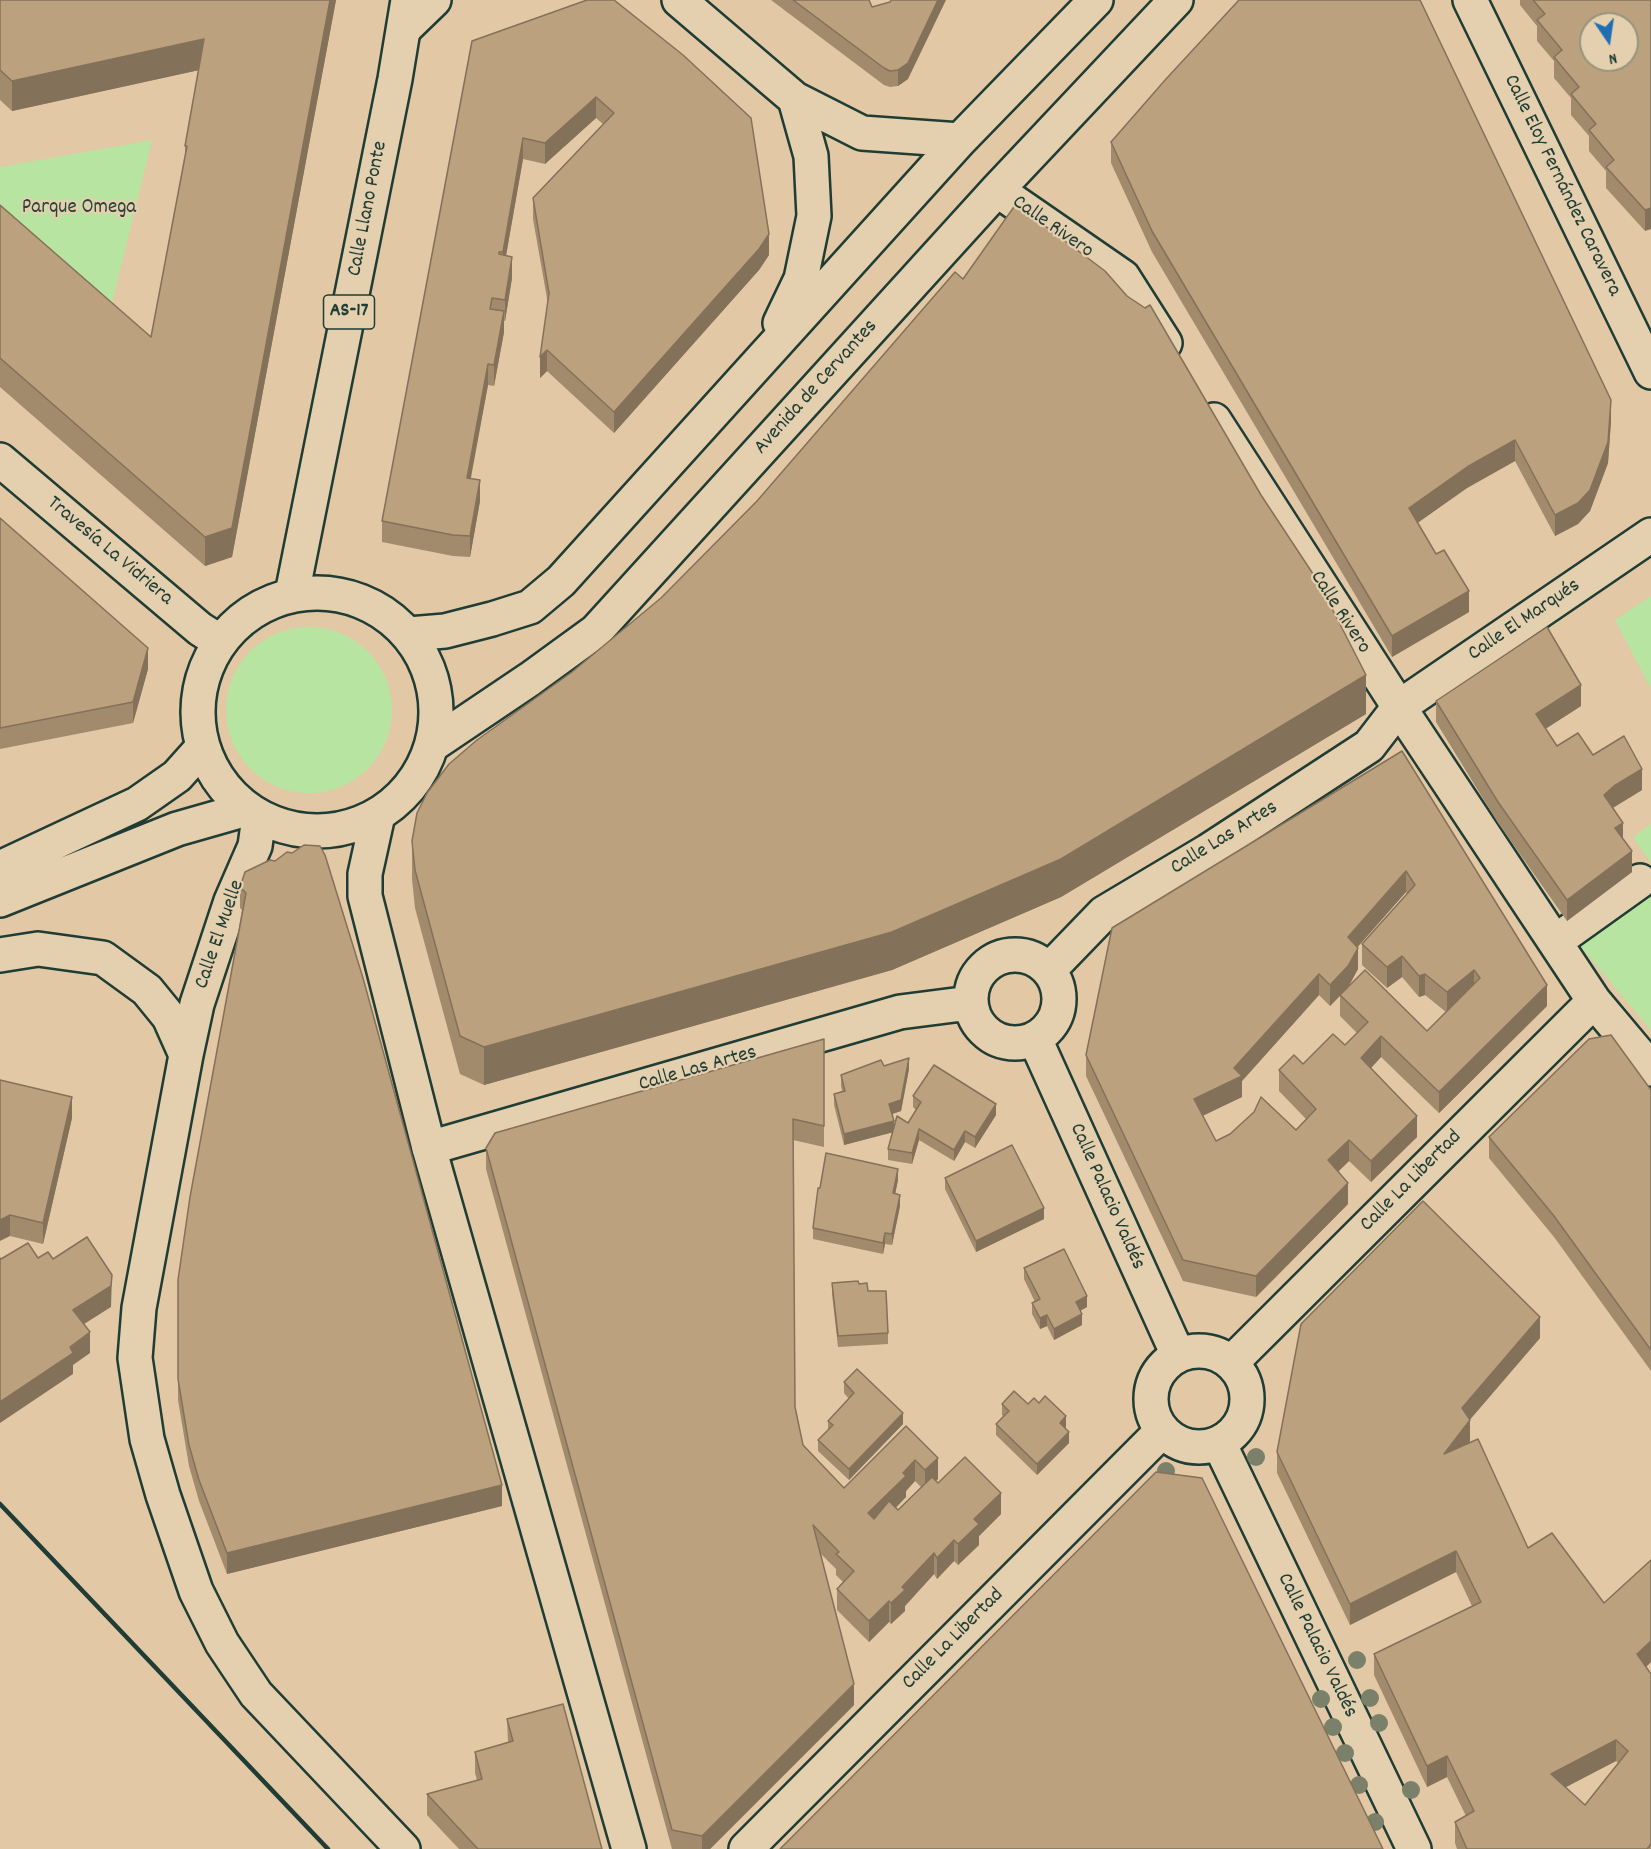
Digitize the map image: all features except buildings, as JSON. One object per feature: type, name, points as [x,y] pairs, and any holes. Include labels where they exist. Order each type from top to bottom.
[{"type":"main road","points":[[406,15],[434,0]]},
{"type":"main road","points":[[680,0],[795,99],[862,133],[960,140]]},
{"type":"main road","points":[[409,634],[445,631],[530,607],[561,581],[960,140],[1096,0]]},
{"type":"main road","name":"Avenida de Cervantes","points":[[432,745],[596,631],[997,190],[1176,0]]},
{"type":"main road","name":"Calle Eloy Fernández Caravera","points":[[1470,0],[1651,372]]},
{"type":"main road","name":"Calle Llano Ponte","points":[[292,594],[406,15]]},
{"type":"main road","points":[[765,356],[801,279],[813,216],[811,156],[795,99]]},
{"type":"main road","name":"Calle Rivero","points":[[997,190],[1123,277],[1180,367]]},
{"type":"main road","name":"Calle Rivero","points":[[1200,397],[1399,707],[1594,1001],[1651,1069]]},
{"type":"main road","name":"Travesía La Vidriera","points":[[0,460],[200,629],[219,641]]},
{"type":"main road","name":"Calle El Marqués","points":[[1399,707],[1651,535]]},
{"type":"main road","points":[[322,592],[354,598],[384,612],[409,634],[423,655],[435,687],[436,716],[432,745],[421,772],[401,798],[378,815],[358,825],[321,832],[289,829],[253,813],[226,791],[215,776],[202,748],[197,722],[200,686],[207,663],[219,641],[249,613],[292,594],[322,592]]},
{"type":"main road","name":"Calle Las Artes","points":[[1049,970],[1104,913],[1208,851],[1369,746],[1399,707]]},
{"type":"main road","points":[[0,868],[137,804],[177,776],[202,748]]},
{"type":"main road","points":[[0,900],[177,829],[204,820],[253,813]]},
{"type":"main road","name":"Calle El Muelle","points":[[253,813],[255,846],[231,901],[197,1004],[139,1308],[135,1358],[147,1439],[163,1495],[196,1591],[222,1643],[256,1694],[403,1849]]},
{"type":"main road","points":[[378,815],[365,874],[365,896],[429,1148],[629,1849]]},
{"type":"main road","points":[[1556,941],[1640,881]]},
{"type":"main road","points":[[0,955],[38,949],[103,958],[147,990],[169,1017],[186,1055]]},
{"type":"main road","points":[[1021,955],[1036,959],[1049,970],[1057,983],[1060,1000],[1056,1016],[1048,1029],[1035,1039],[1021,1043],[1007,1043],[993,1038],[982,1029],[974,1017],[970,1004],[972,987],[979,973],[990,962],[1005,956],[1021,955]]},
{"type":"main road","name":"Calle La Libertad","points":[[1231,1363],[1594,1001]]},
{"type":"main road","name":"Calle Las Artes","points":[[429,1148],[900,1012],[970,1004]]},
{"type":"main road","name":"Calle Palacio Valdés","points":[[1035,1039],[1178,1355]]},
{"type":"main road","points":[[1191,1350],[1219,1355],[1231,1363],[1240,1373],[1247,1400],[1245,1413],[1239,1425],[1230,1435],[1219,1443],[1195,1447],[1178,1442],[1162,1431],[1154,1419],[1150,1404],[1151,1390],[1156,1376],[1165,1364],[1191,1350]]},
{"type":"main road","name":"Calle La Libertad","points":[[746,1849],[1162,1431]]},
{"type":"main road","name":"Calle Palacio Valdés","points":[[1219,1443],[1414,1849]]},
{"type":"green space","name":"Parque Omega","points":[[152,140],[111,307],[0,214],[0,167]]},
{"type":"green space","points":[[1651,596],[1651,689],[1615,620]]},
{"type":"green space","points":[[309,627],[341,633],[368,651],[386,678],[392,710],[386,742],[368,769],[341,787],[309,793],[277,787],[250,769],[232,742],[226,710],[232,678],[250,651],[277,633]]},
{"type":"green space","points":[[1651,824],[1651,863],[1633,837]]},
{"type":"green space","points":[[1651,892],[1651,1030],[1577,942]]},
{"type":"railway","points":[[0,1504],[328,1849]]}]
